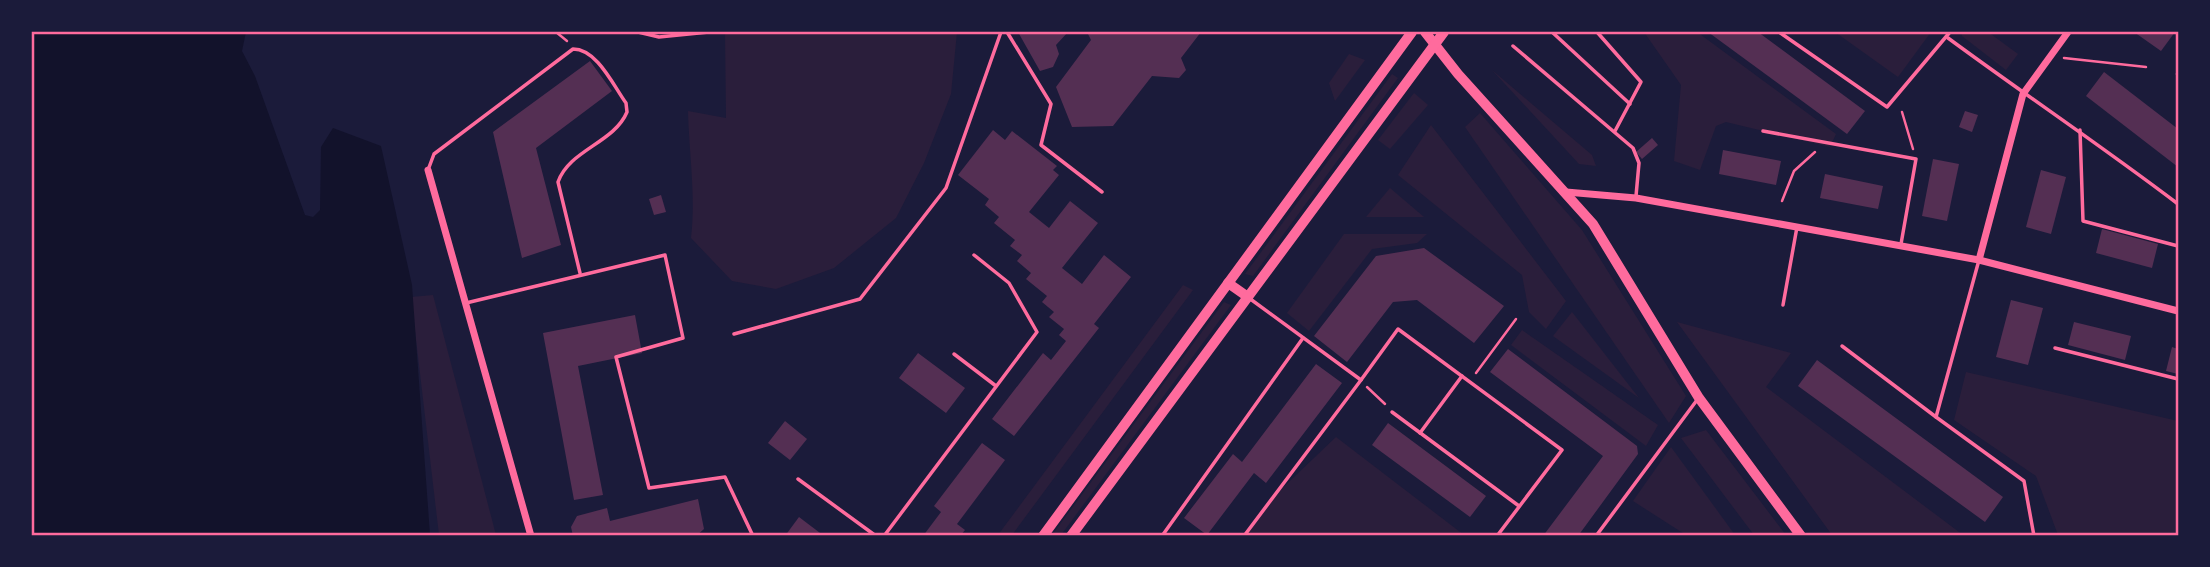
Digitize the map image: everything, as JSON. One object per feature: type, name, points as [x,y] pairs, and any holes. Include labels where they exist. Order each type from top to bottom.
[{"type":"street","points":[[1043,536],[1412,32]]},
{"type":"street","points":[[1425,32],[1566,192],[1616,257],[1699,398],[1801,536]]},
{"type":"street","points":[[1071,536],[1444,32]]},
{"type":"street","points":[[1979,260],[2023,94],[2068,32]]},
{"type":"street","points":[[428,170],[531,536]]},
{"type":"street","points":[[1566,192],[1636,198],[1979,260],[2179,311]]},
{"type":"street","points":[[1228,283],[1248,297]]},
{"type":"lane","points":[[638,32],[659,37],[709,32]]},
{"type":"lane","points":[[734,334],[860,299],[946,188],[1001,32]]},
{"type":"lane","points":[[1007,32],[1051,104],[1041,145],[1102,192]]},
{"type":"lane","points":[[1552,32],[1630,104]]},
{"type":"lane","points":[[1597,32],[1641,82],[1615,131]]},
{"type":"lane","points":[[1779,32],[1887,107],[1948,38],[1950,32]]},
{"type":"lane","points":[[1948,38],[2023,94],[2080,130],[2179,204]]},
{"type":"lane","points":[[1513,46],[1633,148],[1639,163],[1636,198]]},
{"type":"lane","points":[[428,170],[434,154],[573,49],[581,49],[591,55],[626,103],[627,112],[624,120],[568,166],[558,182],[580,274]]},
{"type":"lane","points":[[2080,130],[2083,221],[2179,246]]},
{"type":"lane","points":[[1763,131],[1916,159],[1900,246]]},
{"type":"lane","points":[[1783,305],[1797,228]]},
{"type":"lane","points":[[884,536],[1037,332],[1009,283],[974,255]]},
{"type":"lane","points":[[466,303],[665,256],[683,338],[616,357],[649,488],[725,477],[753,536]]},
{"type":"lane","points":[[1936,417],[1979,260]]},
{"type":"lane","points":[[1248,297],[1361,380]]},
{"type":"lane","points":[[1244,536],[1398,329],[1562,450],[1497,536]]},
{"type":"lane","points":[[1162,536],[1304,337]]},
{"type":"lane","points":[[1842,346],[2024,481],[2034,536]]},
{"type":"lane","points":[[2055,348],[2179,379]]},
{"type":"lane","points":[[954,354],[996,386]]},
{"type":"lane","points":[[1420,433],[1462,376]]},
{"type":"lane","points":[[1596,536],[1699,398]]},
{"type":"lane","points":[[1392,412],[1519,506]]},
{"type":"lane","points":[[798,479],[876,536]]},
{"type":"path","points":[[556,32],[573,49]]},
{"type":"path","points":[[2064,58],[2146,67]]},
{"type":"path","points":[[1902,112],[1916,159]]},
{"type":"path","points":[[1782,201],[1794,171],[1825,142]]},
{"type":"path","points":[[1470,382],[1516,319]]},
{"type":"path","points":[[1361,380],[1392,412]]},
{"type":"shaded area","points":[[32,32],[246,32],[242,51],[255,76],[305,215],[313,217],[320,210],[321,147],[333,128],[381,146],[412,285],[430,535],[32,535]]},
{"type":"shaded area","points":[[957,32],[951,94],[924,163],[896,218],[834,268],[776,289],[732,281],[691,238],[693,190],[688,111],[726,118],[725,34]]},
{"type":"shaded area","points":[[1644,32],[1697,32],[1836,134],[1830,147],[1726,122],[1716,126],[1700,170],[1674,161],[1681,85]]},
{"type":"shaded area","points":[[1835,32],[1931,32],[1898,77]]},
{"type":"shaded area","points":[[1961,32],[1988,32],[2018,54],[2006,70],[1962,36]]},
{"type":"shaded area","points":[[1349,54],[1365,60],[1335,101],[1329,83]]},
{"type":"shaded area","points":[[1492,70],[1592,155],[1596,166],[1579,164]]},
{"type":"shaded area","points":[[1392,74],[1398,78],[1253,276],[1245,274]]},
{"type":"shaded area","points":[[1414,93],[1428,105],[1390,149],[1378,140]]},
{"type":"shaded area","points":[[1480,113],[1582,230],[1686,396],[1669,423],[1465,127]]},
{"type":"shaded area","points":[[1431,125],[1566,301],[1546,329],[1529,312],[1522,275],[1398,175]]},
{"type":"shaded area","points":[[1390,188],[1424,217],[1366,217]]},
{"type":"shaded area","points":[[1344,234],[1427,234],[1417,243],[1372,249],[1309,331],[1287,313]]},
{"type":"shaded area","points":[[1183,285],[1193,290],[1012,535],[998,535]]},
{"type":"shaded area","points":[[433,295],[496,535],[439,535],[411,297]]},
{"type":"shaded area","points":[[1224,302],[1231,305],[1061,535],[1052,535]]},
{"type":"shaded area","points":[[1572,312],[1639,398],[1553,336]]},
{"type":"shaded area","points":[[1677,322],[1791,353],[1766,387],[1963,535],[1832,535]]},
{"type":"shaded area","points":[[1522,330],[1658,425],[1646,446],[1511,345]]},
{"type":"shaded area","points":[[1966,372],[2178,421],[2178,535],[2058,535],[2036,476],[1954,420]]},
{"type":"shaded area","points":[[1706,430],[1786,535],[1754,535],[1681,438]]},
{"type":"shaded area","points":[[1336,437],[1464,535],[1244,536],[1270,500]]},
{"type":"shaded area","points":[[1671,447],[1735,535],[1686,535],[1633,501]]},
{"type":"building","points":[[1018,32],[1068,32],[1056,45],[1059,54],[1053,67],[1040,71]]},
{"type":"building","points":[[1087,32],[1201,32],[1181,58],[1186,70],[1179,78],[1152,76],[1113,126],[1072,127],[1056,87],[1091,40]]},
{"type":"building","points":[[1708,32],[1758,32],[1865,111],[1847,134]]},
{"type":"building","points":[[2134,32],[2175,32],[2161,51]]},
{"type":"building","points":[[590,61],[612,91],[536,148],[561,245],[522,258],[493,132]]},
{"type":"building","points":[[2104,72],[2178,129],[2178,167],[2086,96]]},
{"type":"building","points":[[1965,111],[1978,115],[1972,132],[1959,127]]},
{"type":"building","points":[[993,130],[1005,140],[1012,131],[1057,166],[1053,170],[1059,175],[1029,212],[1049,228],[1070,201],[1098,223],[1062,268],[1082,284],[1104,255],[1131,277],[1094,324],[1099,328],[1014,436],[992,419],[1043,353],[1051,360],[1066,341],[1059,335],[1064,329],[1049,317],[1054,312],[1042,302],[1047,296],[1026,279],[1031,273],[1017,261],[1022,255],[1010,246],[1015,240],[994,223],[999,217],[985,205],[989,199],[958,175]]},
{"type":"building","points":[[1652,138],[1658,145],[1642,159],[1636,152]]},
{"type":"building","points":[[1723,150],[1781,161],[1776,185],[1719,174]]},
{"type":"building","points":[[1933,159],[1959,164],[1947,221],[1922,216]]},
{"type":"building","points":[[2041,170],[2066,177],[2051,234],[2026,227]]},
{"type":"building","points":[[1825,174],[1883,186],[1878,209],[1820,198]]},
{"type":"building","points":[[661,195],[666,212],[654,215],[649,199]]},
{"type":"building","points":[[2102,229],[2158,244],[2152,268],[2096,253]]},
{"type":"building","points":[[1424,248],[1504,306],[1474,343],[1417,300],[1393,302],[1347,362],[1314,336],[1376,256]]},
{"type":"building","points":[[2011,300],[2043,308],[2028,365],[1996,357]]},
{"type":"building","points":[[635,315],[642,353],[578,366],[603,495],[574,500],[543,333]]},
{"type":"building","points":[[2074,322],[2131,336],[2125,360],[2068,345]]},
{"type":"building","points":[[2172,347],[2178,349],[2178,374],[2166,371]]},
{"type":"building","points":[[1508,349],[1637,446],[1638,454],[1578,536],[1543,536],[1603,456],[1490,372]]},
{"type":"building","points":[[918,353],[965,388],[946,413],[899,378]]},
{"type":"building","points":[[1817,360],[2003,497],[1985,522],[1798,386]]},
{"type":"building","points":[[1316,364],[1342,383],[1266,483],[1254,473],[1207,535],[1184,518],[1233,454],[1242,462]]},
{"type":"building","points":[[785,421],[807,439],[790,460],[768,443]]},
{"type":"building","points":[[1388,423],[1486,496],[1470,517],[1372,445]]},
{"type":"building","points":[[982,443],[1005,460],[957,524],[965,530],[960,536],[923,536],[941,512],[934,506]]},
{"type":"building","points":[[698,499],[704,529],[696,536],[573,536],[571,527],[577,516],[607,508],[610,521]]},
{"type":"building","points":[[799,517],[824,536],[785,536]]}]
